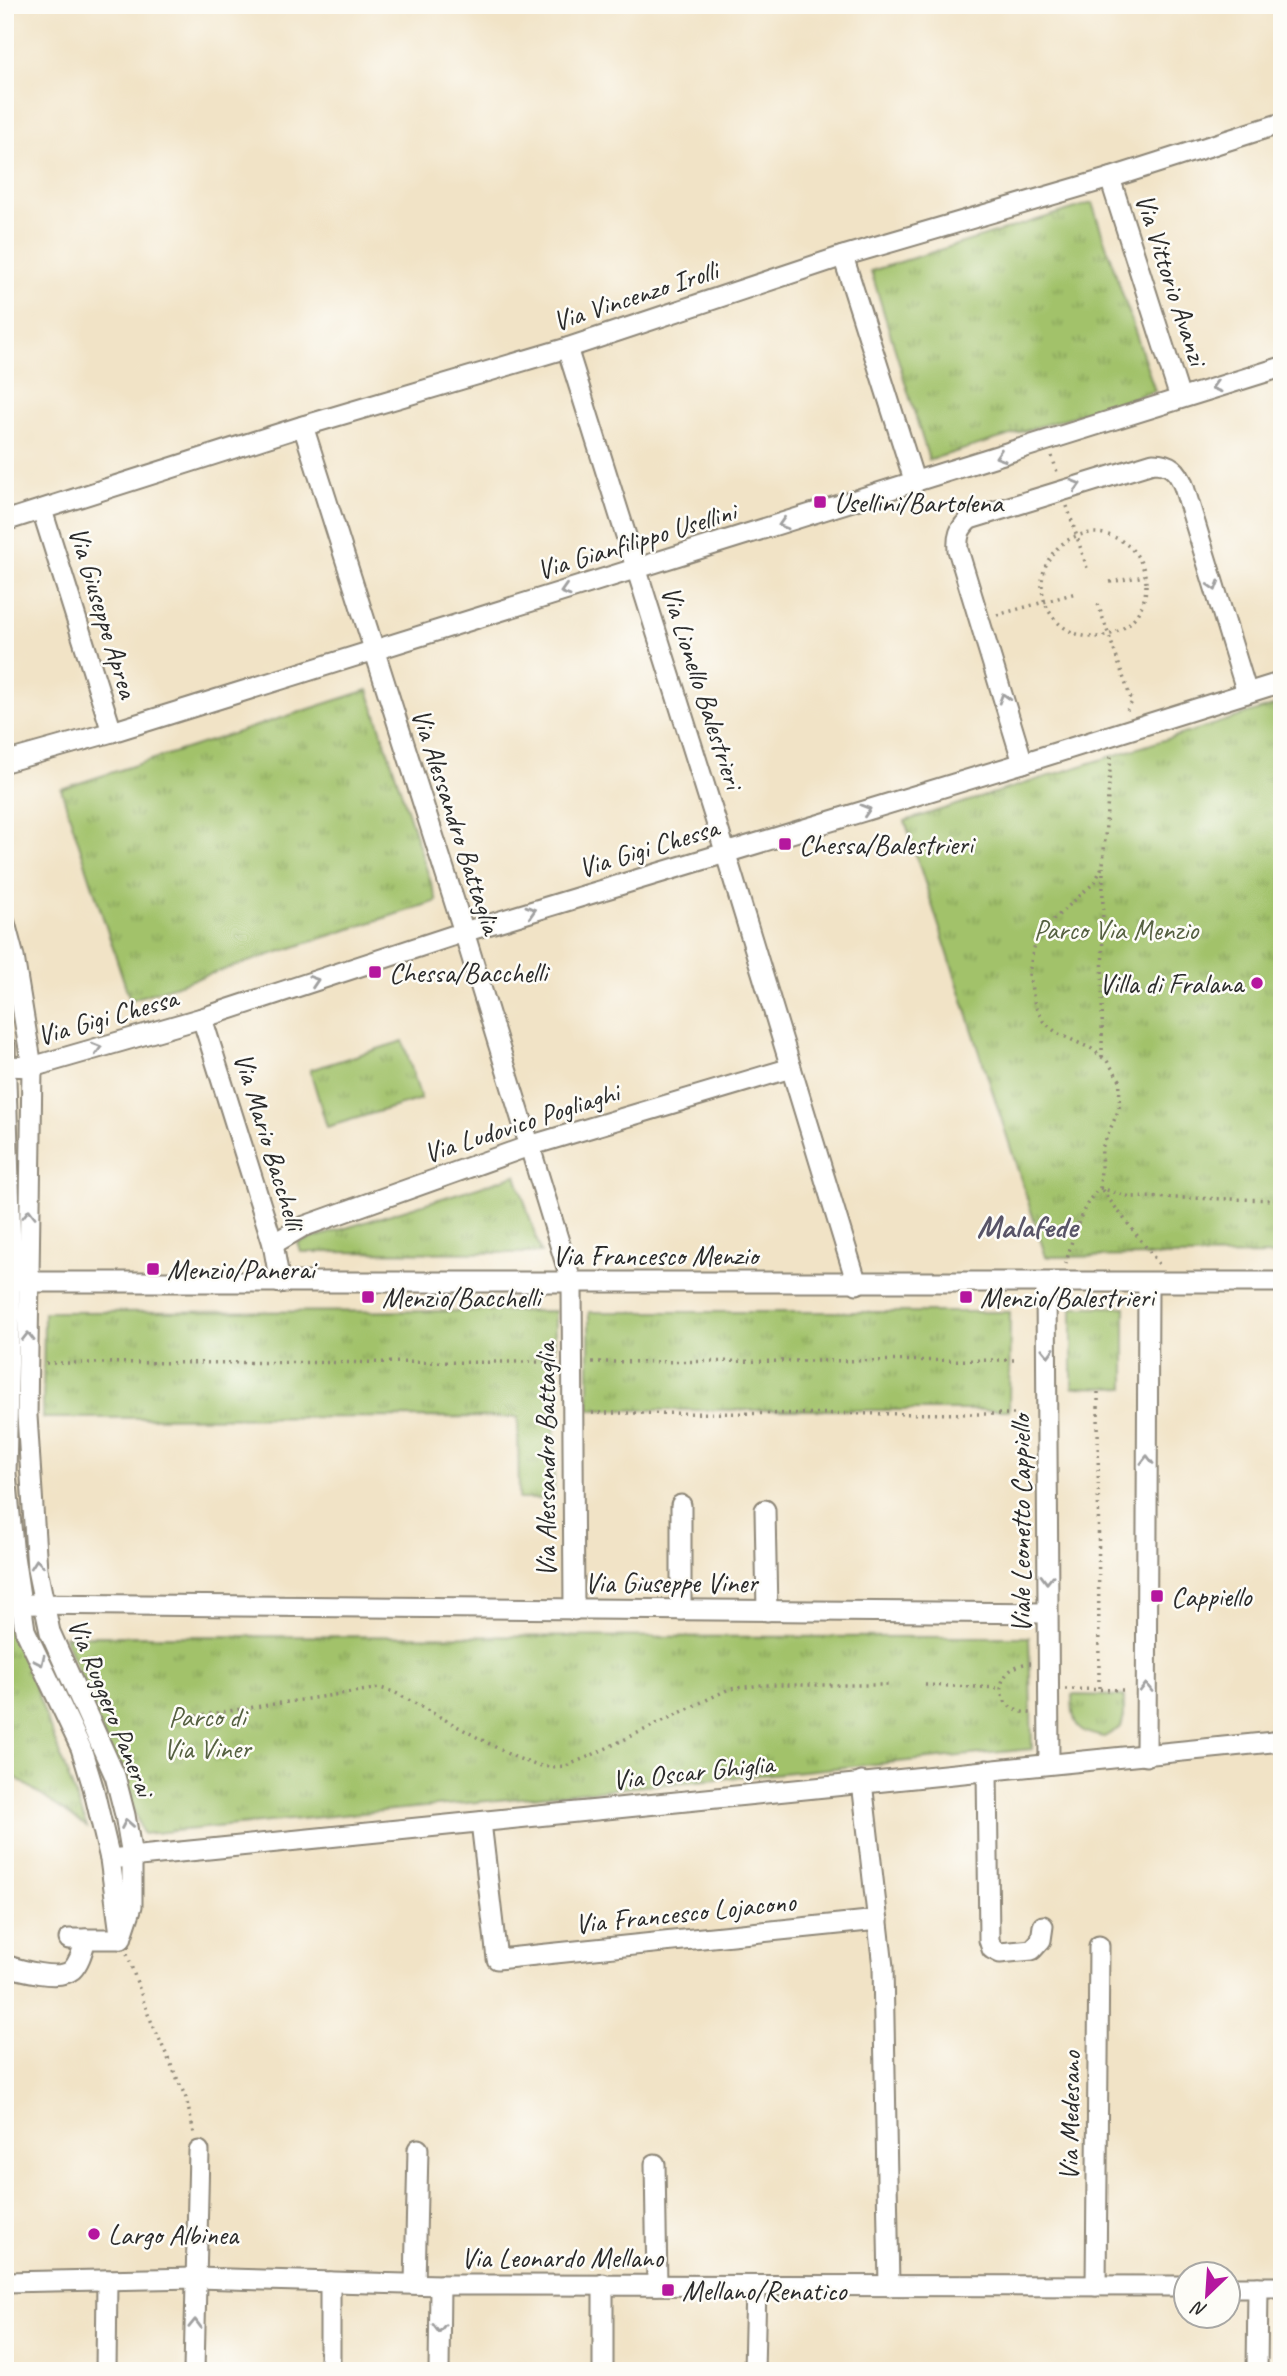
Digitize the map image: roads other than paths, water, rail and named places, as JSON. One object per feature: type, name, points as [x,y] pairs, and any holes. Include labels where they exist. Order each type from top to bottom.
[{"type":"street","name":"Via Vincenzo Irolli","points":[[5,521],[303,426],[567,348],[843,256],[1110,177],[1282,122]]},
{"type":"street","name":"Via Vittorio Avanzi","points":[[1110,177],[1180,398]]},
{"type":"street","points":[[843,256],[915,483]]},
{"type":"street","name":"Via Lionello Balestrieri","points":[[567,348],[726,852],[857,1284]]},
{"type":"street","name":"Via Gianfilippo Usellini","points":[[5,762],[112,732],[1282,367]]},
{"type":"street","name":"Via Alessandro Battaglia","points":[[303,426],[464,932],[572,1284],[573,1610]]},
{"type":"street","points":[[1023,763],[957,540],[964,524],[970,519],[1062,489],[1153,463],[1163,463],[1173,468],[1184,486],[1247,693]]},
{"type":"street","name":"Via Giuseppe Aprea","points":[[42,510],[112,732]]},
{"type":"street","name":"Via Gigi Chessa","points":[[32,1067],[202,1018],[464,932],[1282,682]]},
{"type":"street","name":"Via Ruggero Panerai","points":[[5,923],[14,957],[32,1067],[6,1474],[25,1630],[81,1748],[110,1859],[121,1939]]},
{"type":"street","name":"Via Mario Bacchelli","points":[[202,1018],[273,1244],[280,1283]]},
{"type":"street","name":"Via Ruggero Panerai","points":[[5,1046],[19,1281],[28,1363],[29,1467],[37,1569],[50,1632],[115,1776],[125,1815],[132,1856],[132,1906],[121,1939]]},
{"type":"street","points":[[7,1066],[32,1067]]},
{"type":"street","name":"Via Ludovico Pogliaghi","points":[[273,1244],[302,1227],[529,1146],[792,1068]]},
{"type":"street","name":"Via Francesco Menzio","points":[[19,1281],[572,1284],[1282,1282]]},
{"type":"street","points":[[1146,1756],[1148,1283]]},
{"type":"street","name":"Viale Leonetto Cappiello","points":[[1049,1764],[1049,1423],[1055,1284]]},
{"type":"street","points":[[681,1505],[681,1610]]},
{"type":"street","points":[[765,1510],[767,1611]]},
{"type":"street","name":"Via Ruggero Panerai","points":[[22,1604],[43,1604]]},
{"type":"street","name":"Via Giuseppe Viner","points":[[43,1604],[1047,1613]]},
{"type":"street","name":"Via Oscar Ghiglia","points":[[110,1859],[1282,1741]]},
{"type":"street","points":[[987,1770],[989,1940],[992,1949],[1000,1954],[1032,1950],[1041,1940],[1044,1926]]},
{"type":"street","points":[[862,1782],[883,1968],[889,2286]]},
{"type":"street","name":"Via Francesco Lojacono","points":[[481,1822],[497,1959],[878,1920]]},
{"type":"street","points":[[9,1970],[60,1976],[71,1970],[80,1957],[78,1939],[121,1939]]},
{"type":"street","name":"Via Medesano","points":[[1096,2286],[1099,1946]]},
{"type":"street","points":[[415,2284],[418,2148]]},
{"type":"street","points":[[194,2371],[199,2151]]},
{"type":"street","points":[[655,2164],[657,2285]]},
{"type":"street","name":"Via Leonardo Mellano","points":[[5,2282],[196,2278],[440,2285],[1172,2287]]},
{"type":"street","points":[[106,2371],[107,2280]]},
{"type":"street","points":[[330,2282],[330,2371]]},
{"type":"street","points":[[603,2284],[603,2371]]},
{"type":"street","points":[[439,2371],[440,2285]]},
{"type":"street","points":[[754,2371],[756,2286]]},
{"type":"street","points":[[1242,2287],[1282,2287]]},
{"type":"street","points":[[1257,2371],[1258,2287]]},
{"type":"place","name":"Usellini/Bartolena","points":[[820,502]]},
{"type":"place","name":"Chessa/Balestrieri","points":[[785,844]]},
{"type":"place","name":"Chessa/Bacchelli","points":[[375,972]]},
{"type":"place","name":"Villa di Fralana","points":[[1257,983]]},
{"type":"place","name":"Menzio/Panerai","points":[[153,1269]]},
{"type":"place","name":"Menzio/Bacchelli","points":[[368,1297]]},
{"type":"place","name":"Menzio/Balestrieri","points":[[966,1297]]},
{"type":"place","name":"Cappiello","points":[[1157,1596]]},
{"type":"place","name":"Largo Albinea","points":[[94,2234]]},
{"type":"place","name":"Mellano/Renatico","points":[[668,2290]]},
{"type":"district","name":"Malafede","points":[[1027,1226]]},
{"type":"park label","name":"Parco Via Menzio","points":[[1116,929]]},
{"type":"park label","name":"Parco di Via Viner","points":[[207,1732]]}]
